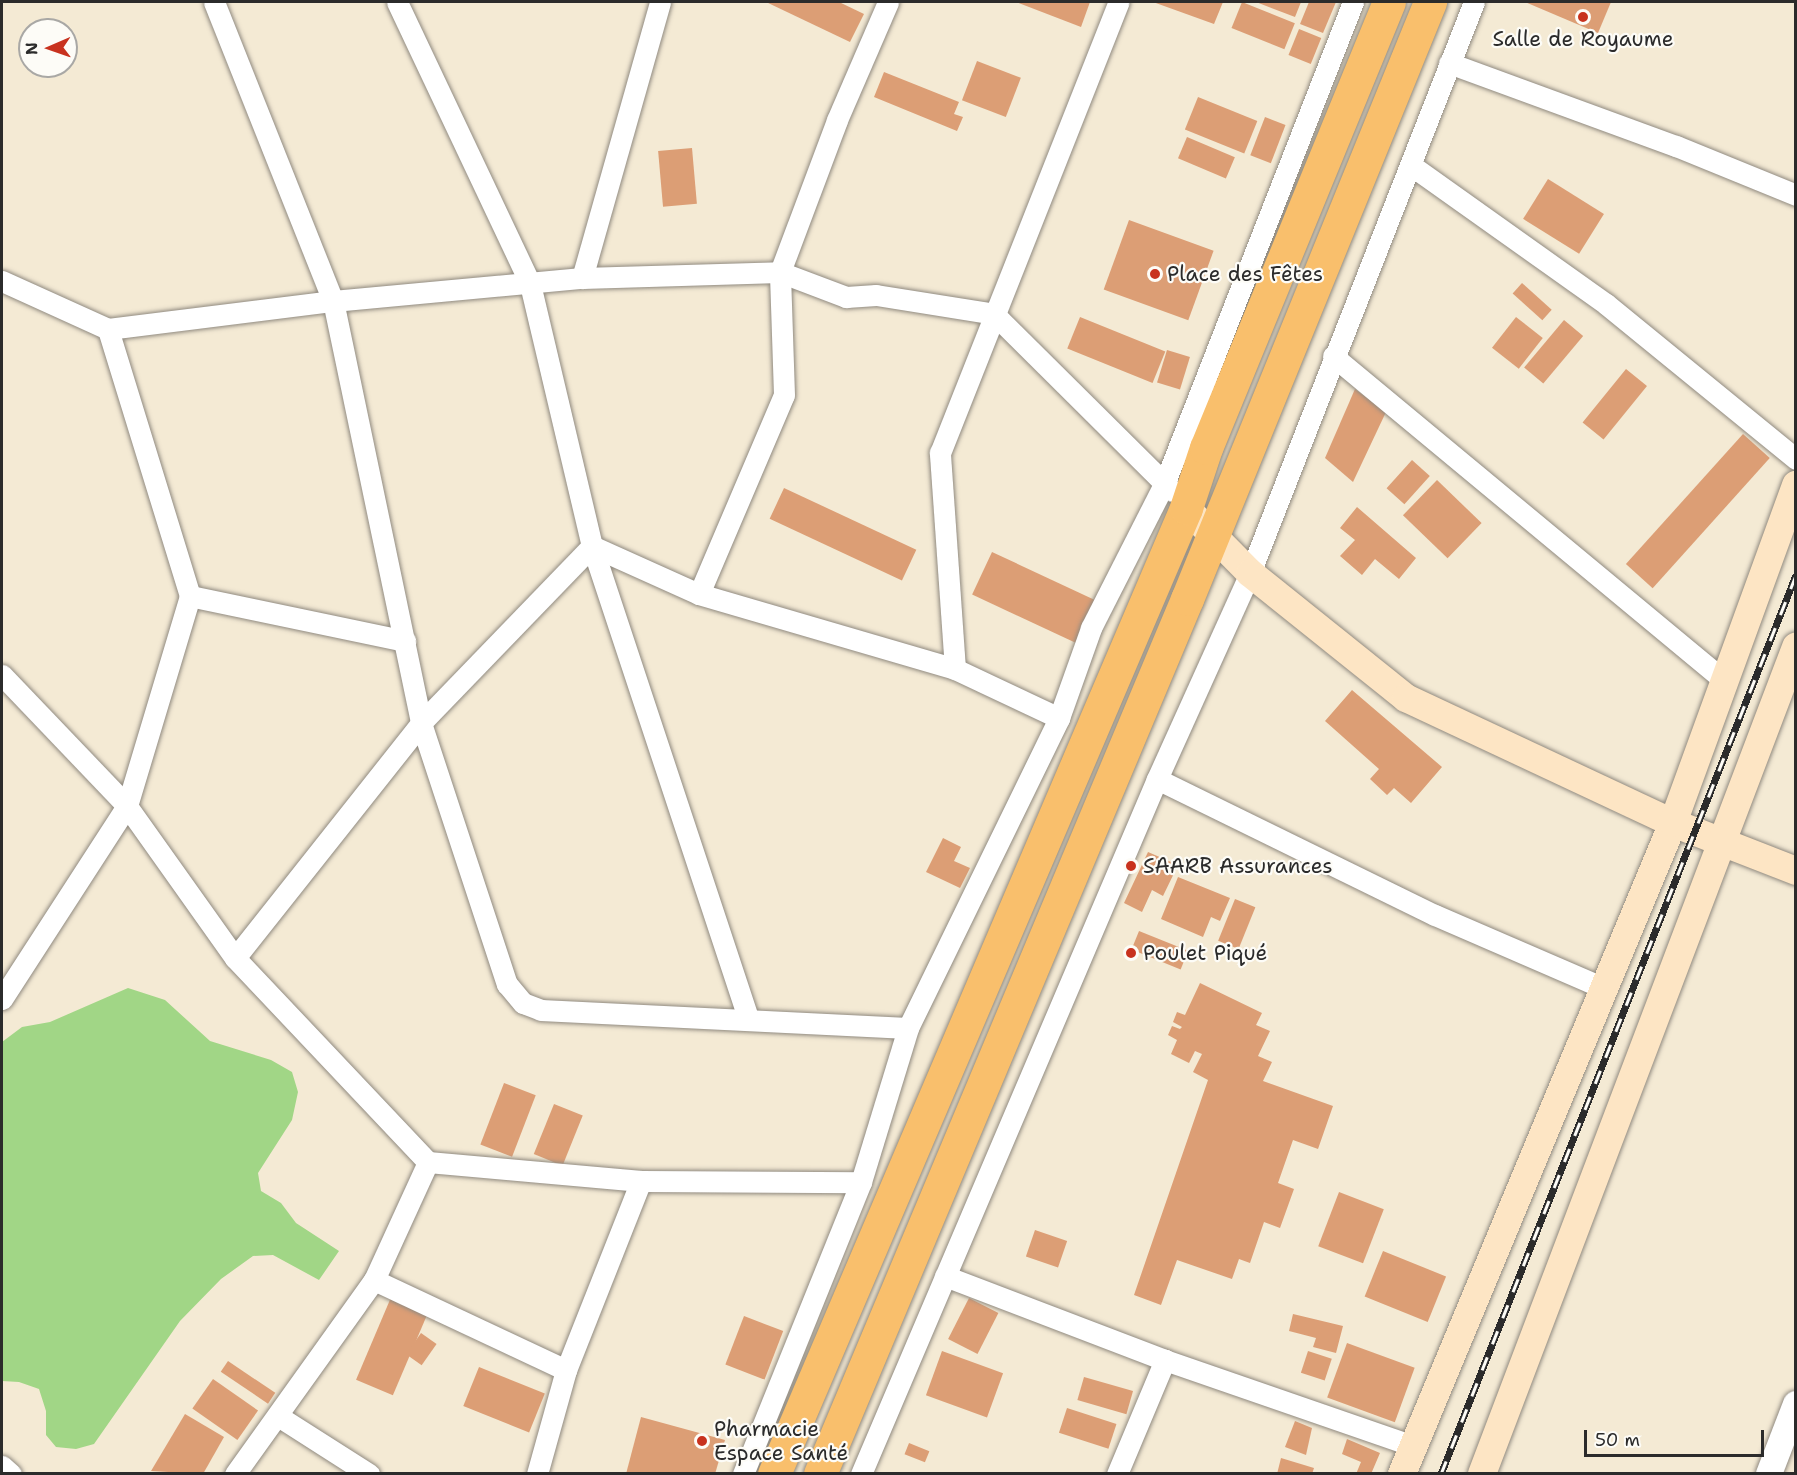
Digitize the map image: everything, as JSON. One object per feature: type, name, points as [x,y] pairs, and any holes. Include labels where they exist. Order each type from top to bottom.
[{"type":"highway","points":[[774,1473],[1186,508],[1206,448],[1389,2]]},
{"type":"highway","points":[[820,1473],[1212,538],[1430,2]]},
{"type":"main road","points":[[1402,1473],[1673,823],[1796,485]]},
{"type":"main road","points":[[1186,508],[1212,538],[1250,573],[1406,698],[1673,823],[1796,871]]},
{"type":"main road","points":[[1482,1473],[1618,1120],[1719,841],[1796,647]]},
{"type":"street","points":[[214,2],[333,301],[421,723],[507,984],[523,1003],[541,1010],[908,1028]]},
{"type":"street","points":[[397,2],[530,284],[592,546],[749,1020]]},
{"type":"street","points":[[699,594],[784,395],[780,272],[837,120],[888,2]]},
{"type":"street","points":[[955,669],[940,453],[1119,2]]},
{"type":"street","points":[[743,1473],[861,1182],[908,1028],[1059,718],[1091,628],[1164,482],[1353,2]]},
{"type":"street","points":[[861,1473],[1157,779],[1250,573],[1333,356],[1412,165],[1474,2]]},
{"type":"street","points":[[582,278],[658,3]]},
{"type":"street","points":[[1449,63],[1676,146],[1796,195]]},
{"type":"street","points":[[1412,165],[1606,304],[1796,459]]},
{"type":"street","points":[[2,280],[108,329],[333,301],[582,278],[780,272],[846,297],[876,295],[994,314],[1164,482],[1186,508]]},
{"type":"street","points":[[2,999],[127,806],[190,596],[108,329]]},
{"type":"street","points":[[1333,356],[1726,682]]},
{"type":"street","points":[[592,546],[699,594],[955,669],[1059,718]]},
{"type":"street","points":[[235,958],[421,723],[592,546]]},
{"type":"street","points":[[190,596],[405,642]]},
{"type":"street","points":[[2,675],[127,806],[235,958],[428,1162],[641,1181],[861,1182]]},
{"type":"street","points":[[1157,779],[1435,915],[1604,988]]},
{"type":"street","points":[[235,1473],[374,1280],[428,1162]]},
{"type":"street","points":[[537,1473],[566,1370],[641,1181]]},
{"type":"street","points":[[945,1276],[1165,1360],[1413,1446]]},
{"type":"street","points":[[374,1280],[566,1370]]},
{"type":"street","points":[[1117,1473],[1165,1360]]},
{"type":"street","points":[[1769,1473],[1796,1404]]},
{"type":"street","points":[[278,1416],[369,1473]]},
{"type":"street","points":[[2,1466],[11,1473]]},
{"type":"green space","points":[[128,988],[165,1000],[210,1041],[271,1060],[292,1072],[298,1092],[292,1120],[258,1173],[261,1191],[281,1203],[296,1223],[339,1251],[319,1280],[273,1255],[253,1256],[221,1279],[180,1321],[94,1444],[76,1449],[56,1447],[46,1435],[46,1411],[39,1389],[19,1382],[2,1381],[2,1042],[22,1027],[50,1022]]},
{"type":"building","points":[[766,2],[839,2],[864,14],[850,42]]},
{"type":"building","points":[[1016,2],[1090,2],[1081,27]]},
{"type":"building","points":[[1153,2],[1223,2],[1214,24]]},
{"type":"building","points":[[1242,2],[1295,23],[1284,49],[1232,28]]},
{"type":"building","points":[[1256,2],[1301,2],[1295,17]]},
{"type":"building","points":[[1309,2],[1336,2],[1323,33],[1300,24]]},
{"type":"building","name":"Salle de Royaume","points":[[1525,2],[1611,2],[1598,33]]},
{"type":"building","points":[[1299,29],[1321,38],[1311,64],[1289,55]]},
{"type":"building","points":[[977,61],[1021,78],[1006,117],[962,100]]},
{"type":"building","points":[[884,72],[959,102],[954,114],[963,117],[957,131],[874,97]]},
{"type":"building","points":[[1198,97],[1257,121],[1244,153],[1185,129]]},
{"type":"building","points":[[1265,117],[1286,125],[1271,163],[1250,155]]},
{"type":"building","points":[[1187,137],[1235,157],[1226,178],[1178,158]]},
{"type":"building","points":[[692,148],[697,204],[663,207],[658,151]]},
{"type":"building","points":[[1548,179],[1604,214],[1579,254],[1523,219]]},
{"type":"building","points":[[1129,220],[1214,251],[1188,320],[1104,290]]},
{"type":"building","points":[[1522,283],[1552,310],[1542,320],[1513,293]]},
{"type":"building","points":[[1080,317],[1165,351],[1153,383],[1067,349]]},
{"type":"building","points":[[1516,317],[1543,338],[1519,369],[1492,348]]},
{"type":"building","points":[[1564,320],[1583,336],[1543,384],[1524,367]]},
{"type":"building","points":[[1167,350],[1190,357],[1180,390],[1157,383]]},
{"type":"building","points":[[1626,369],[1647,386],[1604,440],[1583,423]]},
{"type":"building","points":[[1355,389],[1386,412],[1353,482],[1325,458]]},
{"type":"building","points":[[1743,434],[1770,458],[1653,588],[1626,564]]},
{"type":"building","points":[[1412,460],[1430,476],[1404,504],[1387,488]]},
{"type":"building","points":[[1437,480],[1482,523],[1448,558],[1403,515]]},
{"type":"building","points":[[784,488],[916,550],[902,581],[770,519]]},
{"type":"building","points":[[1357,507],[1416,558],[1399,579],[1375,559],[1362,575],[1340,556],[1355,540],[1340,528]]},
{"type":"building","points":[[992,552],[1098,601],[1078,644],[972,595]]},
{"type":"building","points":[[1352,690],[1442,767],[1411,803],[1394,788],[1387,795],[1370,779],[1379,769],[1325,721]]},
{"type":"building","points":[[943,838],[961,847],[954,861],[970,868],[960,888],[926,872]]},
{"type":"building","points":[[1148,852],[1178,865],[1163,896],[1152,890],[1142,912],[1124,903]]},
{"type":"building","points":[[1178,877],[1230,898],[1220,921],[1211,917],[1203,937],[1161,919]]},
{"type":"building","points":[[1235,899],[1255,907],[1239,949],[1218,941]]},
{"type":"building","points":[[1139,931],[1188,951],[1181,969],[1132,950]]},
{"type":"building","points":[[1200,983],[1262,1013],[1256,1025],[1270,1031],[1258,1056],[1272,1062],[1263,1081],[1333,1106],[1318,1149],[1293,1140],[1278,1183],[1294,1189],[1280,1228],[1264,1222],[1250,1263],[1239,1259],[1232,1279],[1177,1260],[1161,1305],[1134,1295],[1208,1080],[1193,1072],[1202,1054],[1195,1051],[1189,1063],[1171,1054],[1177,1040],[1168,1035],[1172,1026],[1180,1029],[1182,1027],[1173,1022],[1177,1012],[1185,1015]]},
{"type":"building","points":[[504,1083],[536,1095],[512,1157],[480,1145]]},
{"type":"building","points":[[554,1104],[583,1116],[563,1166],[534,1154]]},
{"type":"building","points":[[1339,1192],[1384,1209],[1363,1263],[1318,1246]]},
{"type":"building","points":[[1035,1230],[1067,1241],[1058,1268],[1026,1256]]},
{"type":"building","points":[[1383,1251],[1446,1276],[1428,1322],[1365,1296]]},
{"type":"building","points":[[392,1295],[429,1311],[393,1395],[356,1380]]},
{"type":"building","points":[[969,1298],[998,1313],[978,1354],[948,1339]]},
{"type":"building","points":[[1293,1314],[1343,1326],[1336,1353],[1313,1347],[1316,1338],[1289,1331]]},
{"type":"building","points":[[744,1316],[783,1331],[765,1380],[725,1365]]},
{"type":"building","points":[[421,1333],[437,1344],[422,1365],[406,1354]]},
{"type":"building","points":[[1347,1343],[1415,1368],[1395,1422],[1327,1398]]},
{"type":"building","points":[[942,1351],[1003,1373],[987,1417],[926,1395]]},
{"type":"building","points":[[1308,1351],[1332,1359],[1325,1381],[1301,1373]]},
{"type":"building","points":[[228,1361],[275,1393],[268,1404],[221,1372]]},
{"type":"building","points":[[479,1367],[545,1394],[529,1433],[463,1406]]},
{"type":"building","points":[[1084,1377],[1133,1391],[1126,1414],[1077,1400]]},
{"type":"building","points":[[213,1379],[258,1411],[237,1440],[192,1408]]},
{"type":"building","points":[[1067,1408],[1116,1424],[1108,1449],[1059,1433]]},
{"type":"building","points":[[185,1414],[224,1437],[203,1474],[151,1471]]},
{"type":"building","points":[[641,1417],[725,1440],[715,1474],[626,1474]]},
{"type":"building","points":[[1295,1421],[1312,1428],[1306,1455],[1285,1447]]},
{"type":"building","points":[[1347,1439],[1380,1453],[1371,1474],[1356,1474],[1361,1462],[1342,1454]]},
{"type":"building","points":[[909,1443],[929,1451],[925,1462],[905,1454]]},
{"type":"building","points":[[1281,1458],[1314,1468],[1312,1474],[1277,1474]]},
{"type":"railway","points":[[1441,1474],[1796,575]]},
{"type":"place","name":"Salle de Royaume","points":[[1583,17]]},
{"type":"place","name":"Place des Fêtes","points":[[1155,274]]},
{"type":"place","name":"SAARB Assurances","points":[[1131,866]]},
{"type":"place","name":"Poulet Piqué","points":[[1131,953]]},
{"type":"place","name":"Pharmacie Espace Santé","points":[[702,1441]]}]
